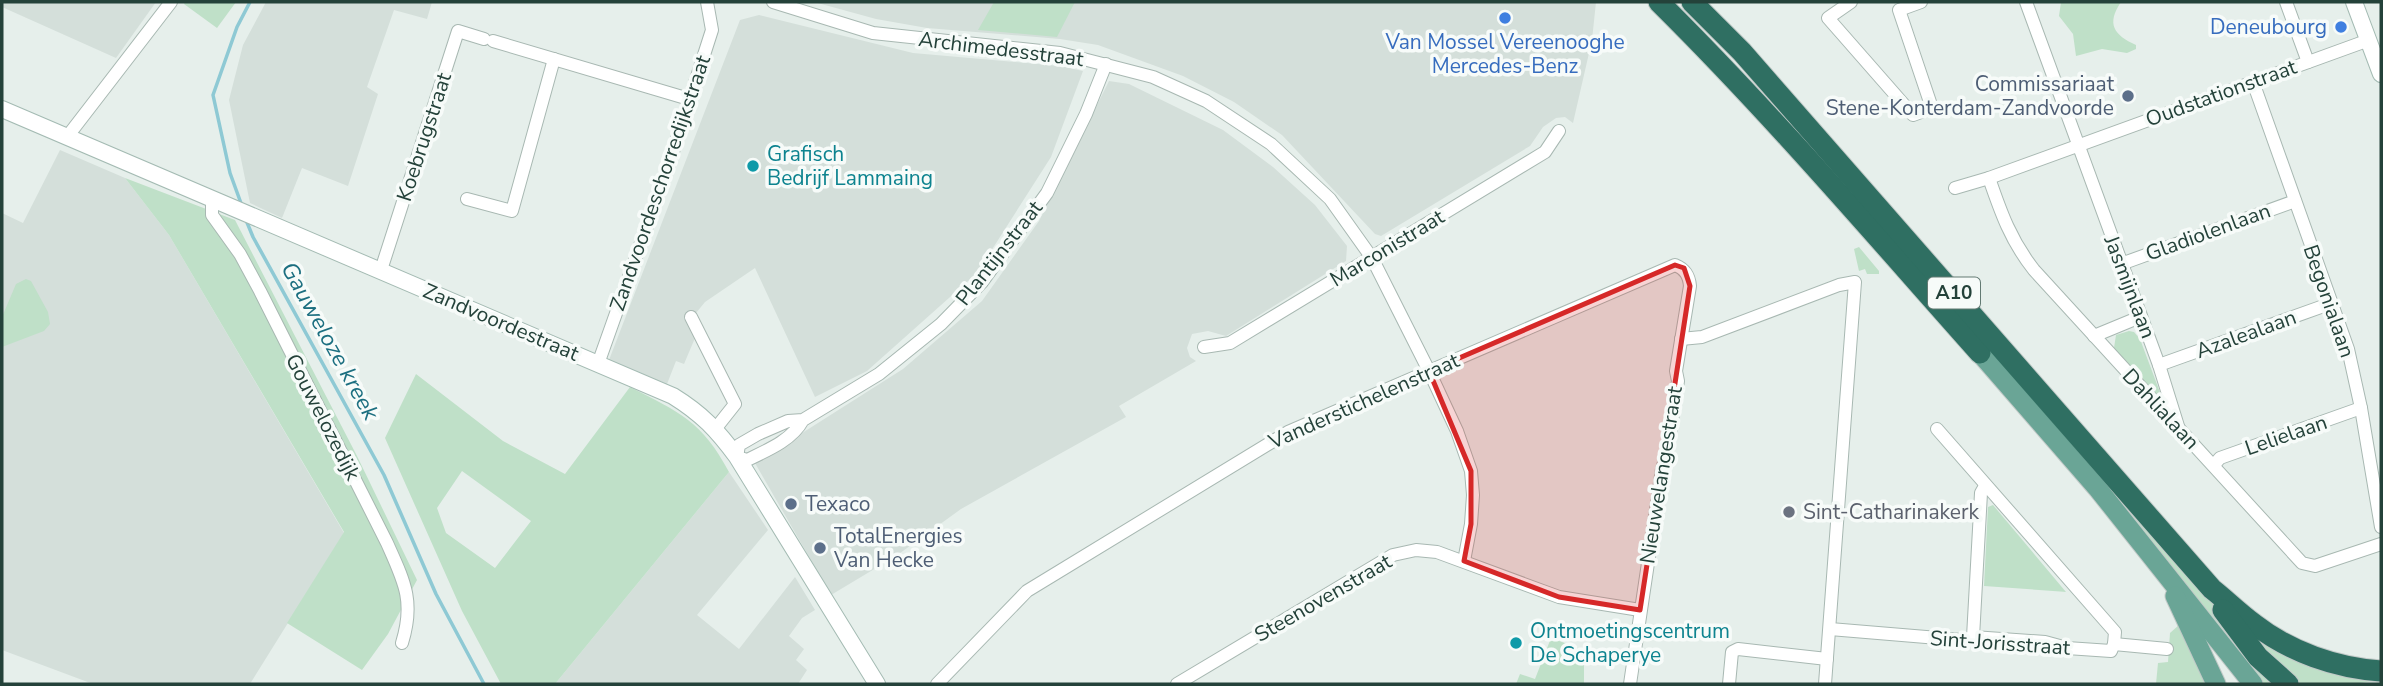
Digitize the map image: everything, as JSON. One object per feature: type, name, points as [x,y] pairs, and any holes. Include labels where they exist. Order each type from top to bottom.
[{"type":"highway","name":"A10","points":[[1659,2],[1726,68],[1980,353]]},
{"type":"highway","name":"A10","points":[[1692,2],[1742,52],[2212,589],[2253,624],[2300,651],[2350,667],[2381,671]]},
{"type":"highway","name":"A10","points":[[2212,589],[2220,605],[2258,657],[2288,684]]},
{"type":"main road","points":[[2359,3],[2381,74]]},
{"type":"main road","name":"Zandvoordestraat","points":[[2,109],[673,396],[698,412],[716,428],[737,457],[877,684]]},
{"type":"main road","name":"A10","points":[[1980,353],[2098,489],[2253,684]]},
{"type":"main road","name":"A10","points":[[2163,571],[2216,684]]},
{"type":"street","points":[[67,137],[171,2]]},
{"type":"street","name":"Zandvoordeschorredijkstraat","points":[[598,364],[668,167],[712,30],[707,2]]},
{"type":"street","name":"Archimedesstraat","points":[[773,2],[873,33],[1060,53],[1153,77],[1206,101],[1271,144],[1330,199],[1372,258],[1457,431],[1471,471],[1473,505],[1464,561]]},
{"type":"street","points":[[1852,2],[1828,18],[1913,116],[1932,108],[1899,10],[1921,2]]},
{"type":"street","name":"Jasmijnlaan","points":[[2026,2],[2159,365],[2179,429]]},
{"type":"street","points":[[2286,2],[2308,62]]},
{"type":"street","name":"Koebrugstraat","points":[[381,271],[458,31],[689,99]]},
{"type":"street","name":"Oudstationstraat","points":[[1955,188],[2369,40]]},
{"type":"street","points":[[467,199],[512,211],[554,60]]},
{"type":"street","name":"Plantijnstraat","points":[[803,419],[796,432],[767,450],[747,460],[737,457],[738,445],[788,421],[803,419],[879,374],[941,324],[982,282],[1047,192],[1086,114],[1106,64]]},
{"type":"street","name":"Begonialaan","points":[[2253,82],[2348,349],[2381,527]]},
{"type":"street","name":"Marconistraat","points":[[1204,347],[1230,343],[1372,258],[1545,152],[1559,131]]},
{"type":"street","name":"Dahlialaan","points":[[1989,178],[2018,250],[2302,563],[2315,566],[2381,544]]},
{"type":"street","name":"Gouwelozedijk","points":[[217,200],[212,215],[240,254],[260,291],[406,585],[409,607],[402,643]]},
{"type":"street","name":"Gladiolenlaan","points":[[2121,264],[2295,201]]},
{"type":"street","name":"Vanderstichelenstraat","points":[[937,684],[1027,591],[1288,432],[1675,265],[1684,268]]},
{"type":"street","name":"Nieuwelangestraat","points":[[1630,684],[1662,469],[1678,382],[1676,371],[1690,286],[1684,268]]},
{"type":"street","points":[[1681,339],[1702,337],[1839,285],[1855,282],[1825,684]]},
{"type":"street","name":"Azalealaan","points":[[2159,365],[2332,303]]},
{"type":"street","points":[[691,317],[735,404],[716,428]]},
{"type":"street","points":[[2094,336],[2140,317]]},
{"type":"street","name":"Lelielaan","points":[[2214,465],[2220,458],[2361,408]]},
{"type":"street","points":[[1937,429],[2115,632],[2114,644]]},
{"type":"street","points":[[1973,637],[1980,504],[1985,486]]},
{"type":"street","name":"Steenovenstraat","points":[[1177,684],[1393,555],[1416,550],[1437,552],[1559,597],[1640,610]]},
{"type":"street","name":"Sint-Jorisstraat","points":[[1830,629],[1962,640],[1973,637],[2045,642],[2067,648],[2100,650],[2112,650],[2114,644],[2167,649]]},
{"type":"street","points":[[1730,678],[1732,652],[1738,649],[1827,659]]},
{"type":"highlighted area","points":[[1675,265],[1684,268],[1690,286],[1640,610],[1559,597],[1464,561],[1471,524],[1471,471],[1429,371]]},
{"type":"shaded area","points":[[2,2],[156,2],[116,58],[2,7]]},
{"type":"shaded area","points":[[266,2],[432,2],[427,19],[394,10],[367,87],[378,94],[348,186],[302,168],[282,218],[250,203],[229,100],[243,45]]},
{"type":"shaded area","points":[[814,2],[1596,2],[1592,40],[1573,123],[1565,117],[1556,118],[1543,127],[1530,146],[1381,236],[1375,234],[1282,135],[1234,102],[1183,76],[1098,45],[1060,39],[927,28],[876,19]]},
{"type":"shaded area","points":[[759,15],[913,53],[1060,66],[1083,71],[1051,157],[977,273],[867,371],[815,397],[755,268],[705,302],[696,313],[695,338],[684,364],[676,361],[667,384],[609,360],[740,20]]},
{"type":"shaded area","points":[[1109,81],[1129,84],[1223,130],[1273,167],[1315,205],[1347,246],[1346,261],[1226,336],[1208,331],[1192,334],[1187,348],[1190,357],[1196,361],[1119,406],[1126,417],[961,509],[896,556],[831,595],[755,463],[903,369],[982,301],[1039,221]]},
{"type":"shaded area","points":[[60,150],[125,178],[169,235],[344,533],[250,684],[93,684],[2,650],[2,213],[23,223]]},
{"type":"shaded area","points":[[729,472],[768,530],[697,615],[739,649],[795,577],[815,610],[802,618],[789,636],[804,649],[796,660],[807,670],[798,684],[555,684]]},
{"type":"green space","points":[[236,2],[217,28],[184,4]]},
{"type":"green space","points":[[994,2],[1075,2],[1057,37],[978,30]]},
{"type":"green space","points":[[2061,2],[2121,2],[2113,23],[2118,33],[2136,45],[2136,49],[2127,53],[2102,49],[2076,56],[2073,34],[2059,16]]},
{"type":"green space","points":[[125,178],[235,220],[357,456],[417,580],[388,634],[362,670],[287,623],[344,532],[169,235]]},
{"type":"green space","points":[[1859,247],[1879,274],[1867,274],[1865,269],[1859,271],[1854,249]]},
{"type":"green space","points":[[26,279],[31,281],[48,312],[50,324],[44,331],[2,347],[2,317],[16,284]]},
{"type":"green space","points":[[2134,332],[2140,339],[2161,395],[2158,397],[2114,348],[2116,335]]},
{"type":"green space","points":[[416,374],[503,441],[565,474],[630,387],[676,411],[699,429],[729,472],[555,684],[501,684],[462,611],[385,438]],"holes":[[[462,471],[531,521],[495,568],[446,533],[437,508]]]},
{"type":"green space","points":[[2122,501],[2208,598],[2254,659],[2280,684],[2260,684],[2184,587]]},
{"type":"green space","points":[[1993,505],[2066,592],[1984,586],[1988,507]]},
{"type":"green space","points":[[2179,625],[2210,684],[2156,684],[2158,663],[2168,662],[2170,633]]},
{"type":"green space","points":[[2248,625],[2378,680],[2355,684],[2295,684],[2263,655]]},
{"type":"green space","points":[[1551,638],[1584,650],[1584,684],[1516,684],[1520,674],[1535,679]]},
{"type":"waterway","name":"Gauweloze kreek","points":[[242,206],[230,173],[213,95],[237,27],[250,2]]},
{"type":"waterway","name":"Gauweloze kreek","points":[[246,220],[384,475],[436,594],[484,684]]},
{"type":"place","name":"Van Mossel Vereenooghe Mercedes-Benz","points":[[1505,18]]},
{"type":"place","name":"Deneubourg","points":[[2341,27]]},
{"type":"place","name":"Commissariaat Stene-Konterdam-Zandvoorde","points":[[2128,96]]},
{"type":"place","name":"Grafisch Bedrijf Lammaing","points":[[753,166]]},
{"type":"place","name":"Texaco","points":[[791,504]]},
{"type":"place","name":"Sint-Catharinakerk","points":[[1789,512]]},
{"type":"place","name":"TotalEnergies Van Hecke","points":[[820,548]]},
{"type":"place","name":"Ontmoetingscentrum De Schaperye","points":[[1516,643]]}]
